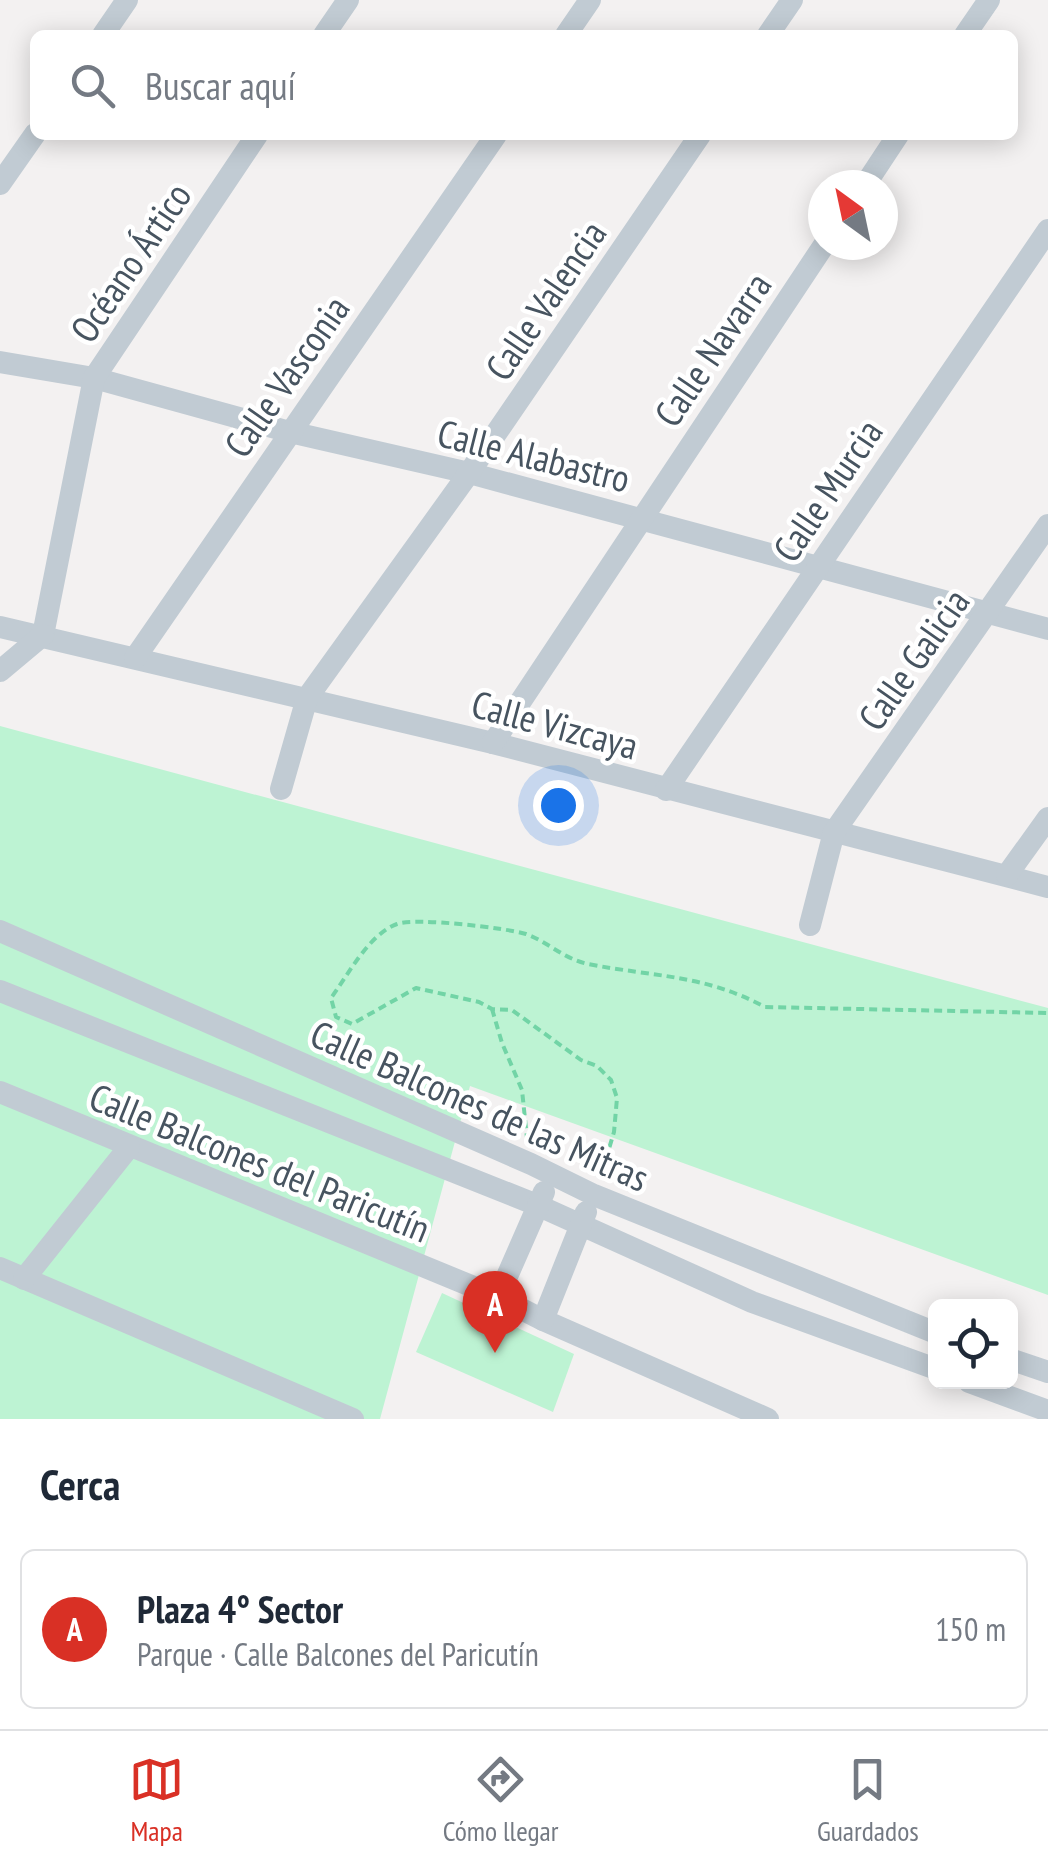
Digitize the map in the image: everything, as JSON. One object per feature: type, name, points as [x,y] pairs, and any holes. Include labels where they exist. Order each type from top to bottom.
[{"type":"street","points":[[107,30],[128,0]]},
{"type":"street","points":[[327,30],[348,0]]},
{"type":"street","points":[[569,30],[590,0]]},
{"type":"street","points":[[771,30],[792,0]]},
{"type":"street","points":[[968,30],[989,0]]},
{"type":"street","points":[[0,184],[31,140]]},
{"type":"street","name":"Océano Ártico","points":[[94,378],[254,140]]},
{"type":"street","name":"Calle Vasconia","points":[[135,658],[493,140]]},
{"type":"street","name":"Calle Valencia","points":[[281,788],[307,698],[469,473],[697,140]]},
{"type":"street","points":[[875,170],[895,140]]},
{"type":"street","name":"Calle Murcia","points":[[666,790],[1048,230]]},
{"type":"street","name":"Calle Navarra","points":[[493,743],[814,260]]},
{"type":"street","name":"Calle Alabastro","points":[[0,362],[94,378],[290,432],[469,473],[1048,629]]},
{"type":"street","points":[[0,671],[43,635],[94,378]]},
{"type":"street","name":"Calle Galicia","points":[[834,832],[1048,525]]},
{"type":"street","name":"Calle Vizcaya","points":[[0,627],[493,743],[1048,887]]},
{"type":"street","points":[[1007,876],[1048,818]]},
{"type":"street","points":[[810,924],[834,832]]},
{"type":"street","name":"Calle Balcones de las Mitras","points":[[0,932],[530,1164],[594,1196],[928,1330]]},
{"type":"street","name":"Calle Balcones de las Mitras","points":[[0,992],[537,1205],[752,1302],[928,1366]]},
{"type":"street","name":"Calle Balcones del Paricutín","points":[[0,1092],[498,1298],[768,1419]]},
{"type":"street","points":[[24,1279],[129,1147]]},
{"type":"street","points":[[498,1298],[552,1176]]},
{"type":"street","points":[[543,1320],[594,1196]]},
{"type":"street","points":[[752,1302],[770,1266]]},
{"type":"street","points":[[0,1268],[352,1419]]},
{"type":"street","points":[[1018,1363],[1048,1372]]},
{"type":"street","points":[[988,1389],[1048,1411]]},
{"type":"path","points":[[594,1196],[614,1132],[617,1098],[611,1080],[597,1066],[581,1060],[512,1010],[492,1009],[479,1002],[416,988],[352,1024],[336,1017],[331,998],[374,941],[395,924],[418,920],[524,934],[584,964],[684,977],[737,992],[765,1008],[1048,1012]]},
{"type":"path","points":[[492,1009],[522,1090],[530,1164]]},
{"type":"green space","points":[[0,726],[1048,1008],[1048,1295],[470,1086],[380,1419],[0,1419]]},
{"type":"green space","points":[[442,1293],[574,1354],[553,1412],[416,1352]]},
{"type":"place","name":"Plaza 4° Sector","points":[[495,1353]]}]
